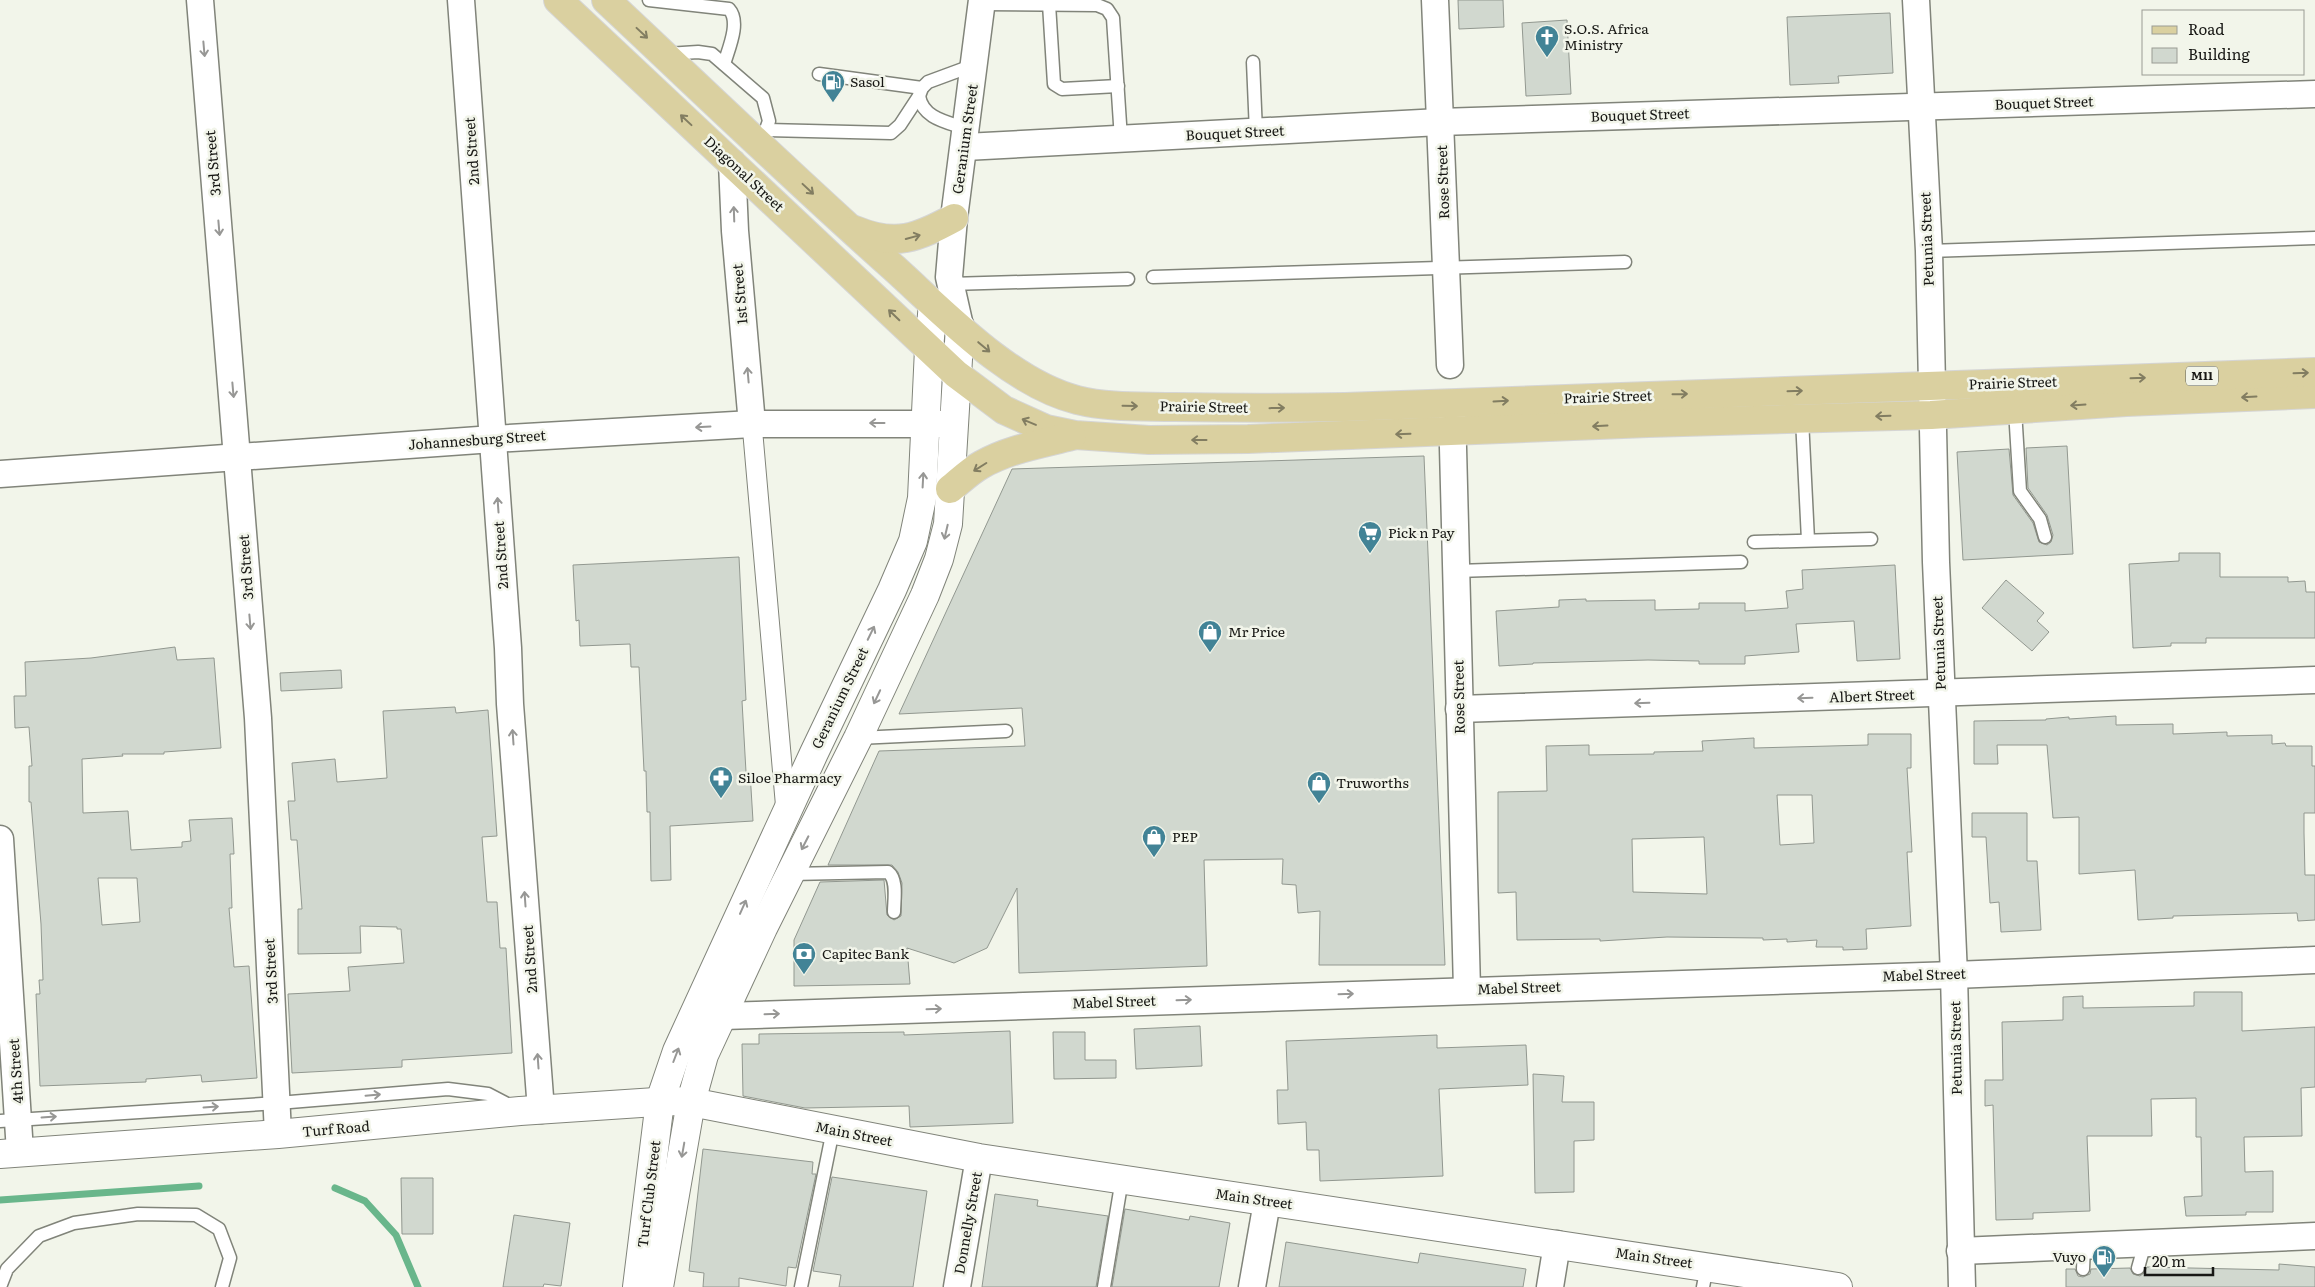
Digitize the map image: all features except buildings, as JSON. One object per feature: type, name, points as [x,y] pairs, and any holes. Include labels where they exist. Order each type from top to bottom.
[{"type":"main road","name":"Diagonal Street","points":[[558,0],[929,349]]},
{"type":"main road","points":[[616,2],[664,55],[763,137],[849,228],[944,288]]},
{"type":"main road","points":[[849,228],[870,236],[901,240],[922,234],[954,218]]},
{"type":"main road","name":"Geranium Street","points":[[674,1101],[677,1051],[786,813],[892,590],[913,541],[922,498],[929,349],[944,288]]},
{"type":"main road","name":"Prairie Street","points":[[944,288],[960,326],[1020,376],[1052,392],[1077,400],[1107,406],[1225,408],[1452,404],[1644,395],[1930,387],[2315,372]]},
{"type":"main road","points":[[674,1101],[704,1055],[790,874],[858,738],[925,595],[939,559],[948,524],[960,326]]},
{"type":"main road","name":"Prairie Street","points":[[929,349],[956,374],[1004,410],[1046,429],[1075,435],[1149,440],[1452,433],[1932,415],[2315,394]]},
{"type":"main road","points":[[950,489],[980,465],[996,458],[1017,450],[1075,435]]},
{"type":"main road","name":"Turf Road","points":[[10,1153],[278,1134],[530,1110],[674,1101]]},
{"type":"main road","name":"Main Street","points":[[674,1101],[979,1158],[1557,1244],[1705,1277],[1838,1287]]},
{"type":"main road","name":"Turf Club Street","points":[[637,1287],[674,1101]]},
{"type":"main road","name":"Turf Club Street","points":[[659,1287],[674,1101]]},
{"type":"street","name":"3rd Street","points":[[200,0],[258,718],[278,1134]]},
{"type":"street","name":"2nd Street","points":[[461,0],[508,648],[530,1110]]},
{"type":"street","name":"Rose Street","points":[[1435,0],[1450,365]]},
{"type":"street","name":"Petunia Street","points":[[1916,0],[1920,107],[1929,252],[1930,387],[1941,694],[1954,974],[1962,1287]]},
{"type":"street","name":"Geranium Street","points":[[944,288],[966,138],[982,2]]},
{"type":"street","name":"Bouquet Street","points":[[966,138],[1121,139],[1440,122],[2315,94]]},
{"type":"street","name":"1st Street","points":[[732,163],[735,230],[752,424]]},
{"type":"street","name":"Rose Street","points":[[1452,404],[1467,990]]},
{"type":"street","name":"Johannesburg Street","points":[[0,474],[493,439],[752,424],[954,424]]},
{"type":"street","points":[[752,424],[786,813]]},
{"type":"street","name":"Albert Street","points":[[1459,709],[2315,680]]},
{"type":"street","name":"4th Street","points":[[0,839],[10,1153]]},
{"type":"street","name":"Mabel Street","points":[[723,1016],[2315,960]]},
{"type":"street","name":"Donnelly Street","points":[[957,1287],[979,1158]]},
{"type":"street","points":[[1252,1287],[1267,1202]]},
{"type":"street","points":[[1960,1251],[2083,1257],[2146,1243],[2315,1236]]},
{"type":"street","points":[[1550,1287],[1557,1244]]},
{"type":"lane","points":[[649,0],[729,9],[732,13],[733,27],[724,64]]},
{"type":"lane","points":[[982,2],[1097,5],[1107,10],[1113,18],[1121,139]]},
{"type":"lane","points":[[1049,4],[1054,84],[1062,89],[1118,86]]},
{"type":"lane","points":[[664,55],[707,52],[712,54],[764,98],[769,121],[763,137],[891,134],[900,125],[920,92],[935,78],[975,65]]},
{"type":"lane","points":[[1254,62],[1256,132]]},
{"type":"lane","points":[[819,74],[920,92]]},
{"type":"lane","points":[[920,92],[920,105],[926,112],[966,138]]},
{"type":"lane","points":[[1929,252],[2315,238]]},
{"type":"lane","points":[[1153,277],[1625,262]]},
{"type":"lane","points":[[944,288],[1128,280]]},
{"type":"lane","points":[[2015,410],[2020,492],[2040,519],[2045,537]]},
{"type":"lane","points":[[1802,419],[1808,540]]},
{"type":"lane","points":[[1754,542],[1871,539]]},
{"type":"lane","points":[[1457,571],[1741,562]]},
{"type":"lane","points":[[858,738],[1006,731]]},
{"type":"lane","points":[[790,874],[888,872],[894,882],[894,912]]},
{"type":"lane","points":[[10,1120],[278,1103],[448,1089],[488,1094],[530,1110]]},
{"type":"lane","points":[[801,1287],[834,1130]]},
{"type":"lane","points":[[1104,1287],[1122,1179]]},
{"type":"lane","points":[[0,1287],[7,1269],[38,1236],[74,1223],[138,1214],[196,1215],[219,1229],[230,1258],[222,1287]]},
{"type":"lane","points":[[2138,1268],[2146,1243]]},
{"type":"waterway","points":[[0,1200],[199,1186]]},
{"type":"waterway","points":[[335,1188],[365,1201],[396,1235],[418,1287]]},
{"type":"place","name":"S.O.S. Africa Ministry","points":[[1547,58]]},
{"type":"place","name":"Sasol","points":[[833,103]]},
{"type":"place","name":"Pick n Pay","points":[[1370,554]]},
{"type":"place","name":"Mr Price","points":[[1210,653]]},
{"type":"place","name":"Siloe Pharmacy","points":[[721,799]]},
{"type":"place","name":"Truworths","points":[[1319,804]]},
{"type":"place","name":"PEP","points":[[1154,858]]},
{"type":"place","name":"Capitec Bank","points":[[804,975]]},
{"type":"place","name":"Vuyo","points":[[2104,1278]]}]
